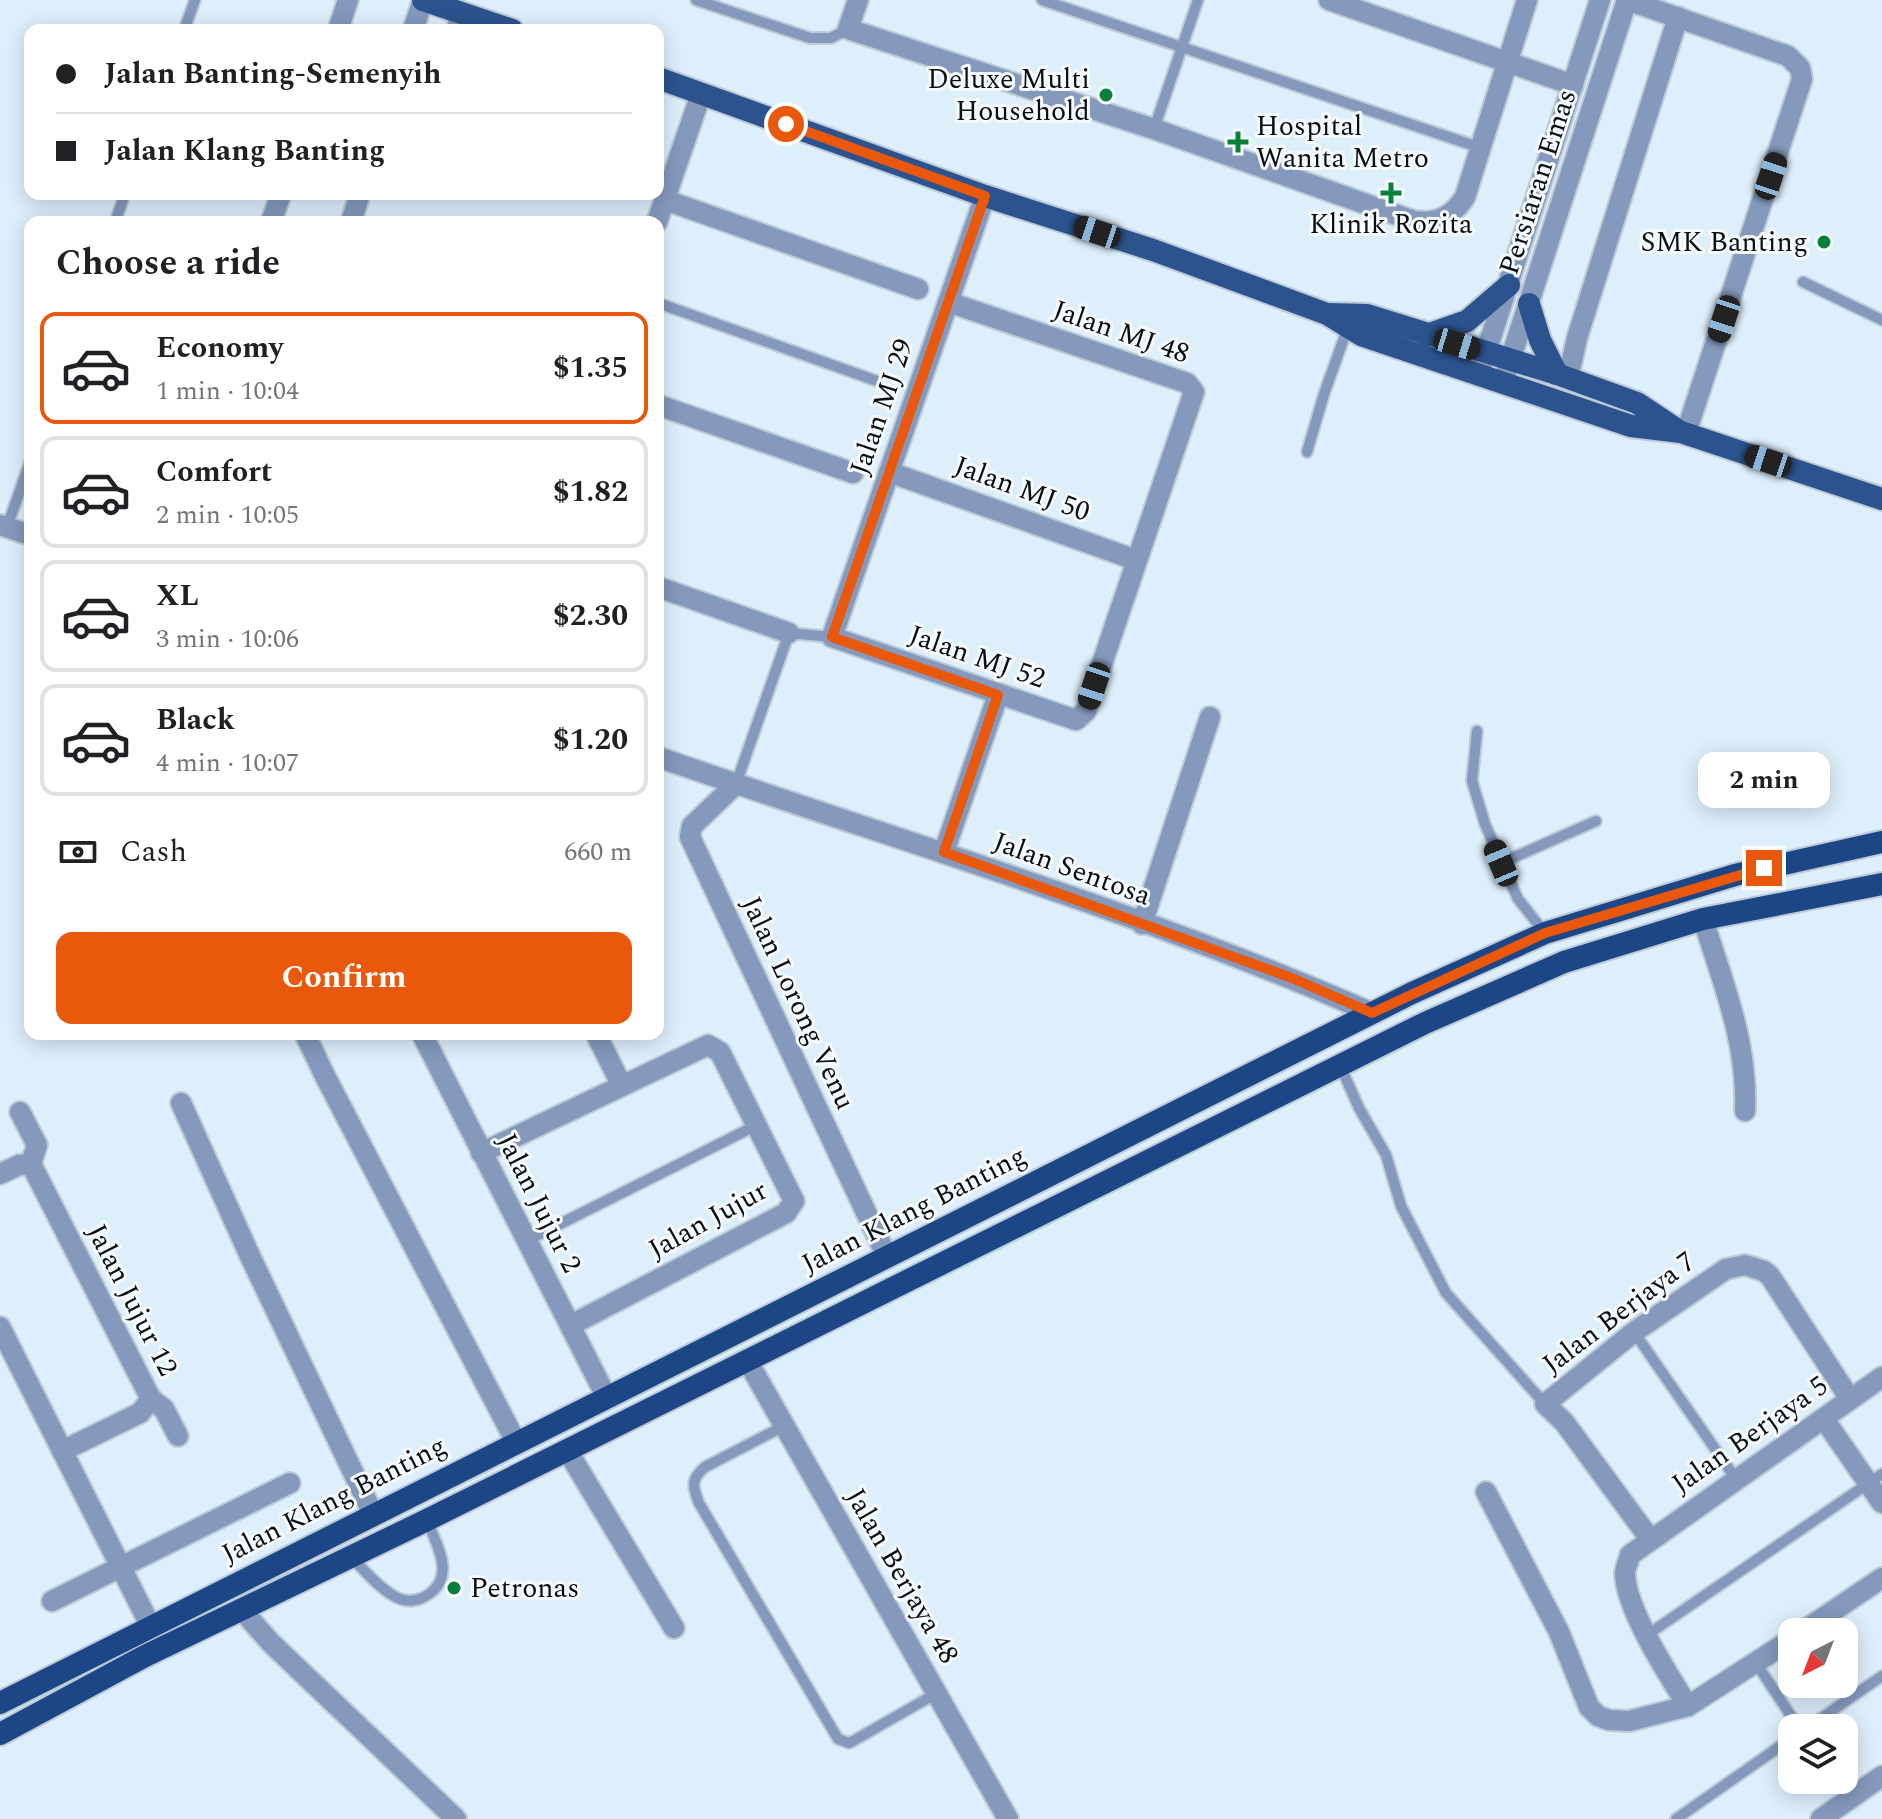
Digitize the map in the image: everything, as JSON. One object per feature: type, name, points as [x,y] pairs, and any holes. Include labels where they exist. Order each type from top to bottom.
[{"type":"highway","name":"Jalan Klang Banting","points":[[0,1703],[1372,1013],[1545,933],[1735,875],[1882,842]]},
{"type":"highway","name":"Jalan Klang Banting","points":[[0,1734],[349,1556],[571,1456],[747,1360],[1425,1023],[1564,962],[1703,919],[1882,884]]},
{"type":"main road","points":[[423,0],[454,21]]},
{"type":"main road","points":[[664,80],[985,196],[1153,250],[1327,314],[1361,335],[1482,364],[1510,360],[1562,376],[1637,403],[1683,433]]},
{"type":"main road","points":[[1427,335],[1467,321],[1509,285]]},
{"type":"main road","points":[[1529,304],[1540,340],[1562,376]]},
{"type":"main road","points":[[1327,314],[1367,315],[1427,335],[1482,364],[1503,382],[1631,426],[1683,433],[1882,499]]},
{"type":"street","points":[[340,24],[348,0]]},
{"type":"street","points":[[415,24],[423,0]]},
{"type":"street","points":[[858,0],[848,29],[1154,129],[1426,223],[1448,217],[1458,209],[1465,197],[1527,0]]},
{"type":"street","points":[[1329,0],[1573,85]]},
{"type":"street","name":"Persiaran Emas","points":[[1482,364],[1600,0]]},
{"type":"street","points":[[1627,0],[1788,56],[1800,68],[1802,79],[1683,433]]},
{"type":"street","name":"Persiaran Emas","points":[[1503,382],[1627,0]]},
{"type":"street","points":[[1562,376],[1577,338],[1678,17]]},
{"type":"street","points":[[659,216],[701,94]]},
{"type":"street","name":"Jalan MJ 29","points":[[832,637],[985,196]]},
{"type":"street","points":[[665,200],[918,289]]},
{"type":"street","name":"Jalan MJ 48","points":[[948,302],[1192,386],[1194,392],[1136,560]]},
{"type":"street","points":[[664,407],[853,473]]},
{"type":"street","name":"Jalan MJ 50","points":[[889,472],[1136,560]]},
{"type":"street","points":[[3,526],[24,533]]},
{"type":"street","name":"Jalan MJ 52","points":[[832,637],[1076,720],[1086,711],[1136,560]]},
{"type":"street","points":[[664,589],[789,633]]},
{"type":"street","points":[[944,852],[998,695]]},
{"type":"street","points":[[1142,924],[1210,717]]},
{"type":"street","name":"Jalan Sentosa","points":[[664,759],[944,852],[1292,978],[1372,1013]]},
{"type":"street","name":"Jalan Lorong Venu","points":[[736,784],[692,826],[690,837],[887,1257]]},
{"type":"street","points":[[1703,919],[1741,1042],[1746,1081],[1745,1111]]},
{"type":"street","points":[[308,1040],[516,1442]]},
{"type":"street","name":"Jalan Jujur 2","points":[[425,1040],[607,1398]]},
{"type":"street","points":[[599,1040],[622,1086]]},
{"type":"street","points":[[481,1153],[708,1045],[720,1052],[757,1125]]},
{"type":"street","points":[[181,1103],[373,1514]]},
{"type":"street","points":[[0,1174],[19,1165],[31,1164],[37,1145],[20,1112]]},
{"type":"street","name":"Jalan Jujur","points":[[571,1325],[786,1213],[794,1201],[757,1125]]},
{"type":"street","name":"Jalan Jujur 12","points":[[31,1164],[151,1399],[140,1413],[62,1451]]},
{"type":"street","name":"Jalan Berjaya 7","points":[[1545,1404],[1634,1332],[1726,1269],[1745,1265],[1770,1276],[1850,1399]]},
{"type":"street","points":[[0,1327],[151,1627]]},
{"type":"street","name":"Jalan Berjaya 48","points":[[747,1360],[1008,1819]]},
{"type":"street","name":"Jalan Berjaya 5","points":[[1688,1706],[1647,1635],[1629,1594],[1625,1572],[1630,1555],[1882,1377]]},
{"type":"street","points":[[151,1399],[164,1409],[178,1436]]},
{"type":"street","points":[[1545,1404],[1564,1422],[1650,1539]]},
{"type":"street","points":[[1824,1419],[1875,1478],[1882,1503]]},
{"type":"street","points":[[571,1456],[674,1628]]},
{"type":"street","points":[[52,1601],[290,1483]]},
{"type":"street","points":[[1486,1492],[1559,1632],[1589,1707],[1598,1716],[1629,1721],[1688,1706],[1778,1648]]},
{"type":"street","points":[[1823,1618],[1882,1578]]},
{"type":"street","points":[[241,1609],[271,1643],[456,1819]]},
{"type":"street","points":[[1821,1819],[1882,1776]]},
{"type":"lane","points":[[186,24],[195,0]]},
{"type":"lane","points":[[696,0],[810,38],[831,38],[848,29]]},
{"type":"lane","points":[[1042,0],[1481,148]]},
{"type":"lane","points":[[1154,129],[1198,0]]},
{"type":"lane","points":[[1803,282],[1882,320]]},
{"type":"lane","points":[[664,305],[877,381]]},
{"type":"lane","points":[[1307,452],[1348,327]]},
{"type":"lane","points":[[3,526],[24,476]]},
{"type":"lane","points":[[736,784],[789,633],[832,637]]},
{"type":"lane","points":[[1477,731],[1472,781],[1485,824],[1518,899],[1545,933]]},
{"type":"lane","points":[[1501,863],[1596,821]]},
{"type":"lane","points":[[1340,1065],[1359,1108],[1386,1155],[1401,1206],[1446,1293],[1545,1404]]},
{"type":"lane","points":[[526,1241],[757,1125]]},
{"type":"lane","points":[[1634,1332],[1736,1479]]},
{"type":"lane","points":[[784,1426],[697,1474],[693,1489],[699,1503],[838,1739],[849,1743],[937,1693]]},
{"type":"lane","points":[[1647,1635],[1875,1478]]},
{"type":"lane","points":[[349,1556],[396,1598],[419,1600],[433,1592],[441,1581],[445,1565],[427,1520]]},
{"type":"lane","points":[[1756,1663],[1790,1714]]},
{"type":"lane","points":[[1827,1714],[1882,1676]]},
{"type":"lane","points":[[1676,1819],[1778,1748]]},
{"type":"lane","points":[[1845,1794],[1848,1799]]},
{"type":"place","name":"Deluxe Multi Household","points":[[1106,95]]},
{"type":"place","name":"Hospital Wanita Metro","points":[[1238,142]]},
{"type":"place","name":"Klinik Rozita","points":[[1391,193]]},
{"type":"place","name":"SMK Banting","points":[[1824,242]]},
{"type":"place","name":"Petronas","points":[[454,1588]]},
{"type":"route","points":[[786,124],[985,196],[832,637],[998,695],[944,852],[1292,978],[1372,1013],[1545,933],[1764,868]]}]
